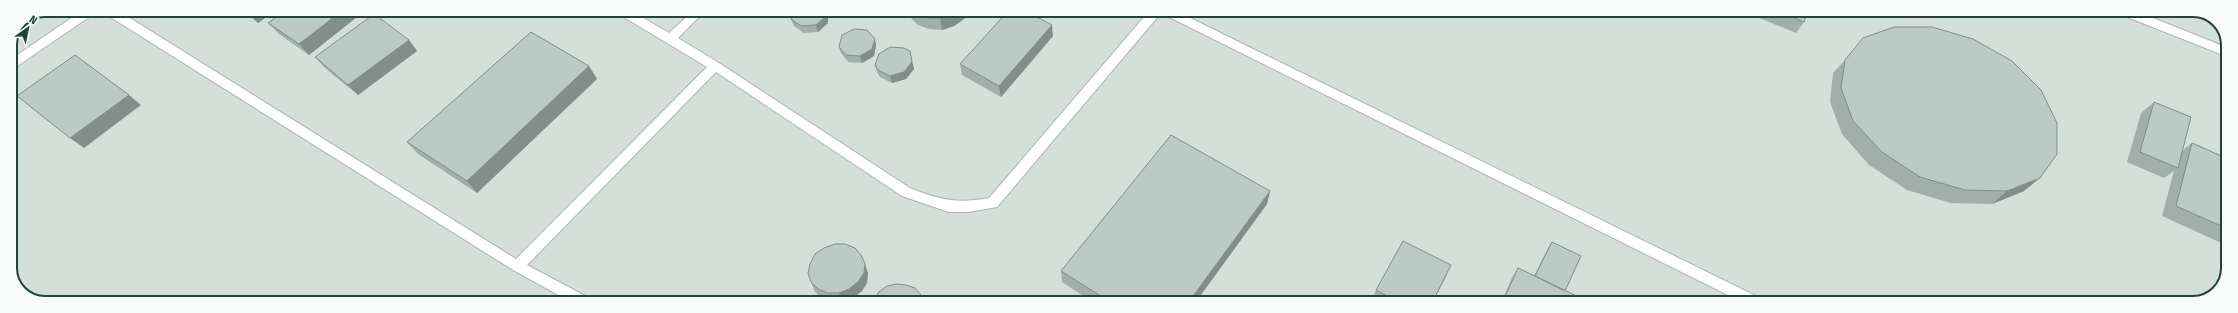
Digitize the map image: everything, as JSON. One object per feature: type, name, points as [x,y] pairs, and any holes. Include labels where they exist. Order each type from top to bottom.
[{"type":"lane","points":[[17,61],[82,17]]},
{"type":"lane","points":[[119,17],[517,266],[573,296]]},
{"type":"lane","points":[[633,17],[715,66],[906,192],[938,206],[964,209],[994,203],[1151,17]]},
{"type":"lane","points":[[670,39],[694,17]]},
{"type":"lane","points":[[1178,17],[1743,296]]},
{"type":"lane","points":[[2139,17],[2221,49]]},
{"type":"lane","points":[[517,266],[715,66]]},
{"type":"shaded area","points":[[2197,17],[2205,20],[2214,27],[2219,34],[2221,43],[2221,272],[2215,285],[2209,291],[2204,294],[2193,296],[41,296],[28,290],[22,284],[17,270],[17,45],[19,34],[25,25],[34,19]]},
{"type":"building","points":[[276,17],[334,17],[299,44],[268,23]]},
{"type":"building","points":[[370,17],[378,17],[409,40],[348,85],[315,57]]},
{"type":"building","points":[[791,17],[825,17],[816,25],[801,26],[791,19]]},
{"type":"building","points":[[924,17],[944,17],[940,18]]},
{"type":"building","points":[[1003,17],[1037,17],[1052,25],[999,86],[960,64]]},
{"type":"building","points":[[1792,17],[1806,17],[1804,22]]},
{"type":"building","points":[[1894,27],[1932,27],[1973,39],[2012,61],[2041,90],[2057,123],[2057,154],[2040,178],[2007,191],[1965,190],[1920,177],[1882,152],[1853,121],[1841,88],[1845,60],[1863,38]]},
{"type":"building","points":[[854,29],[867,30],[875,39],[872,49],[860,56],[846,55],[839,47],[842,35]]},
{"type":"building","points":[[531,32],[589,66],[467,181],[407,142]]},
{"type":"building","points":[[890,47],[904,48],[910,51],[912,62],[904,72],[890,76],[878,70],[875,65],[879,54]]},
{"type":"building","points":[[75,55],[129,95],[70,138],[17,96]]},
{"type":"building","points":[[2154,102],[2191,117],[2178,168],[2140,152]]},
{"type":"building","points":[[1171,135],[1270,191],[1193,296],[1101,296],[1061,271]]},
{"type":"building","points":[[2192,143],[2221,156],[2221,226],[2176,206]]},
{"type":"building","points":[[1403,241],[1451,265],[1436,296],[1388,296],[1376,290]]},
{"type":"building","points":[[1552,242],[1581,256],[1565,291],[1535,276]]},
{"type":"building","points":[[835,244],[845,244],[855,248],[861,255],[865,264],[864,273],[858,282],[849,289],[839,293],[828,293],[818,289],[811,282],[808,273],[810,264],[815,254],[824,248]]},
{"type":"building","points":[[1518,268],[1577,296],[1505,296]]},
{"type":"building","points":[[896,284],[906,285],[915,288],[921,296],[876,296],[887,286]]}]
